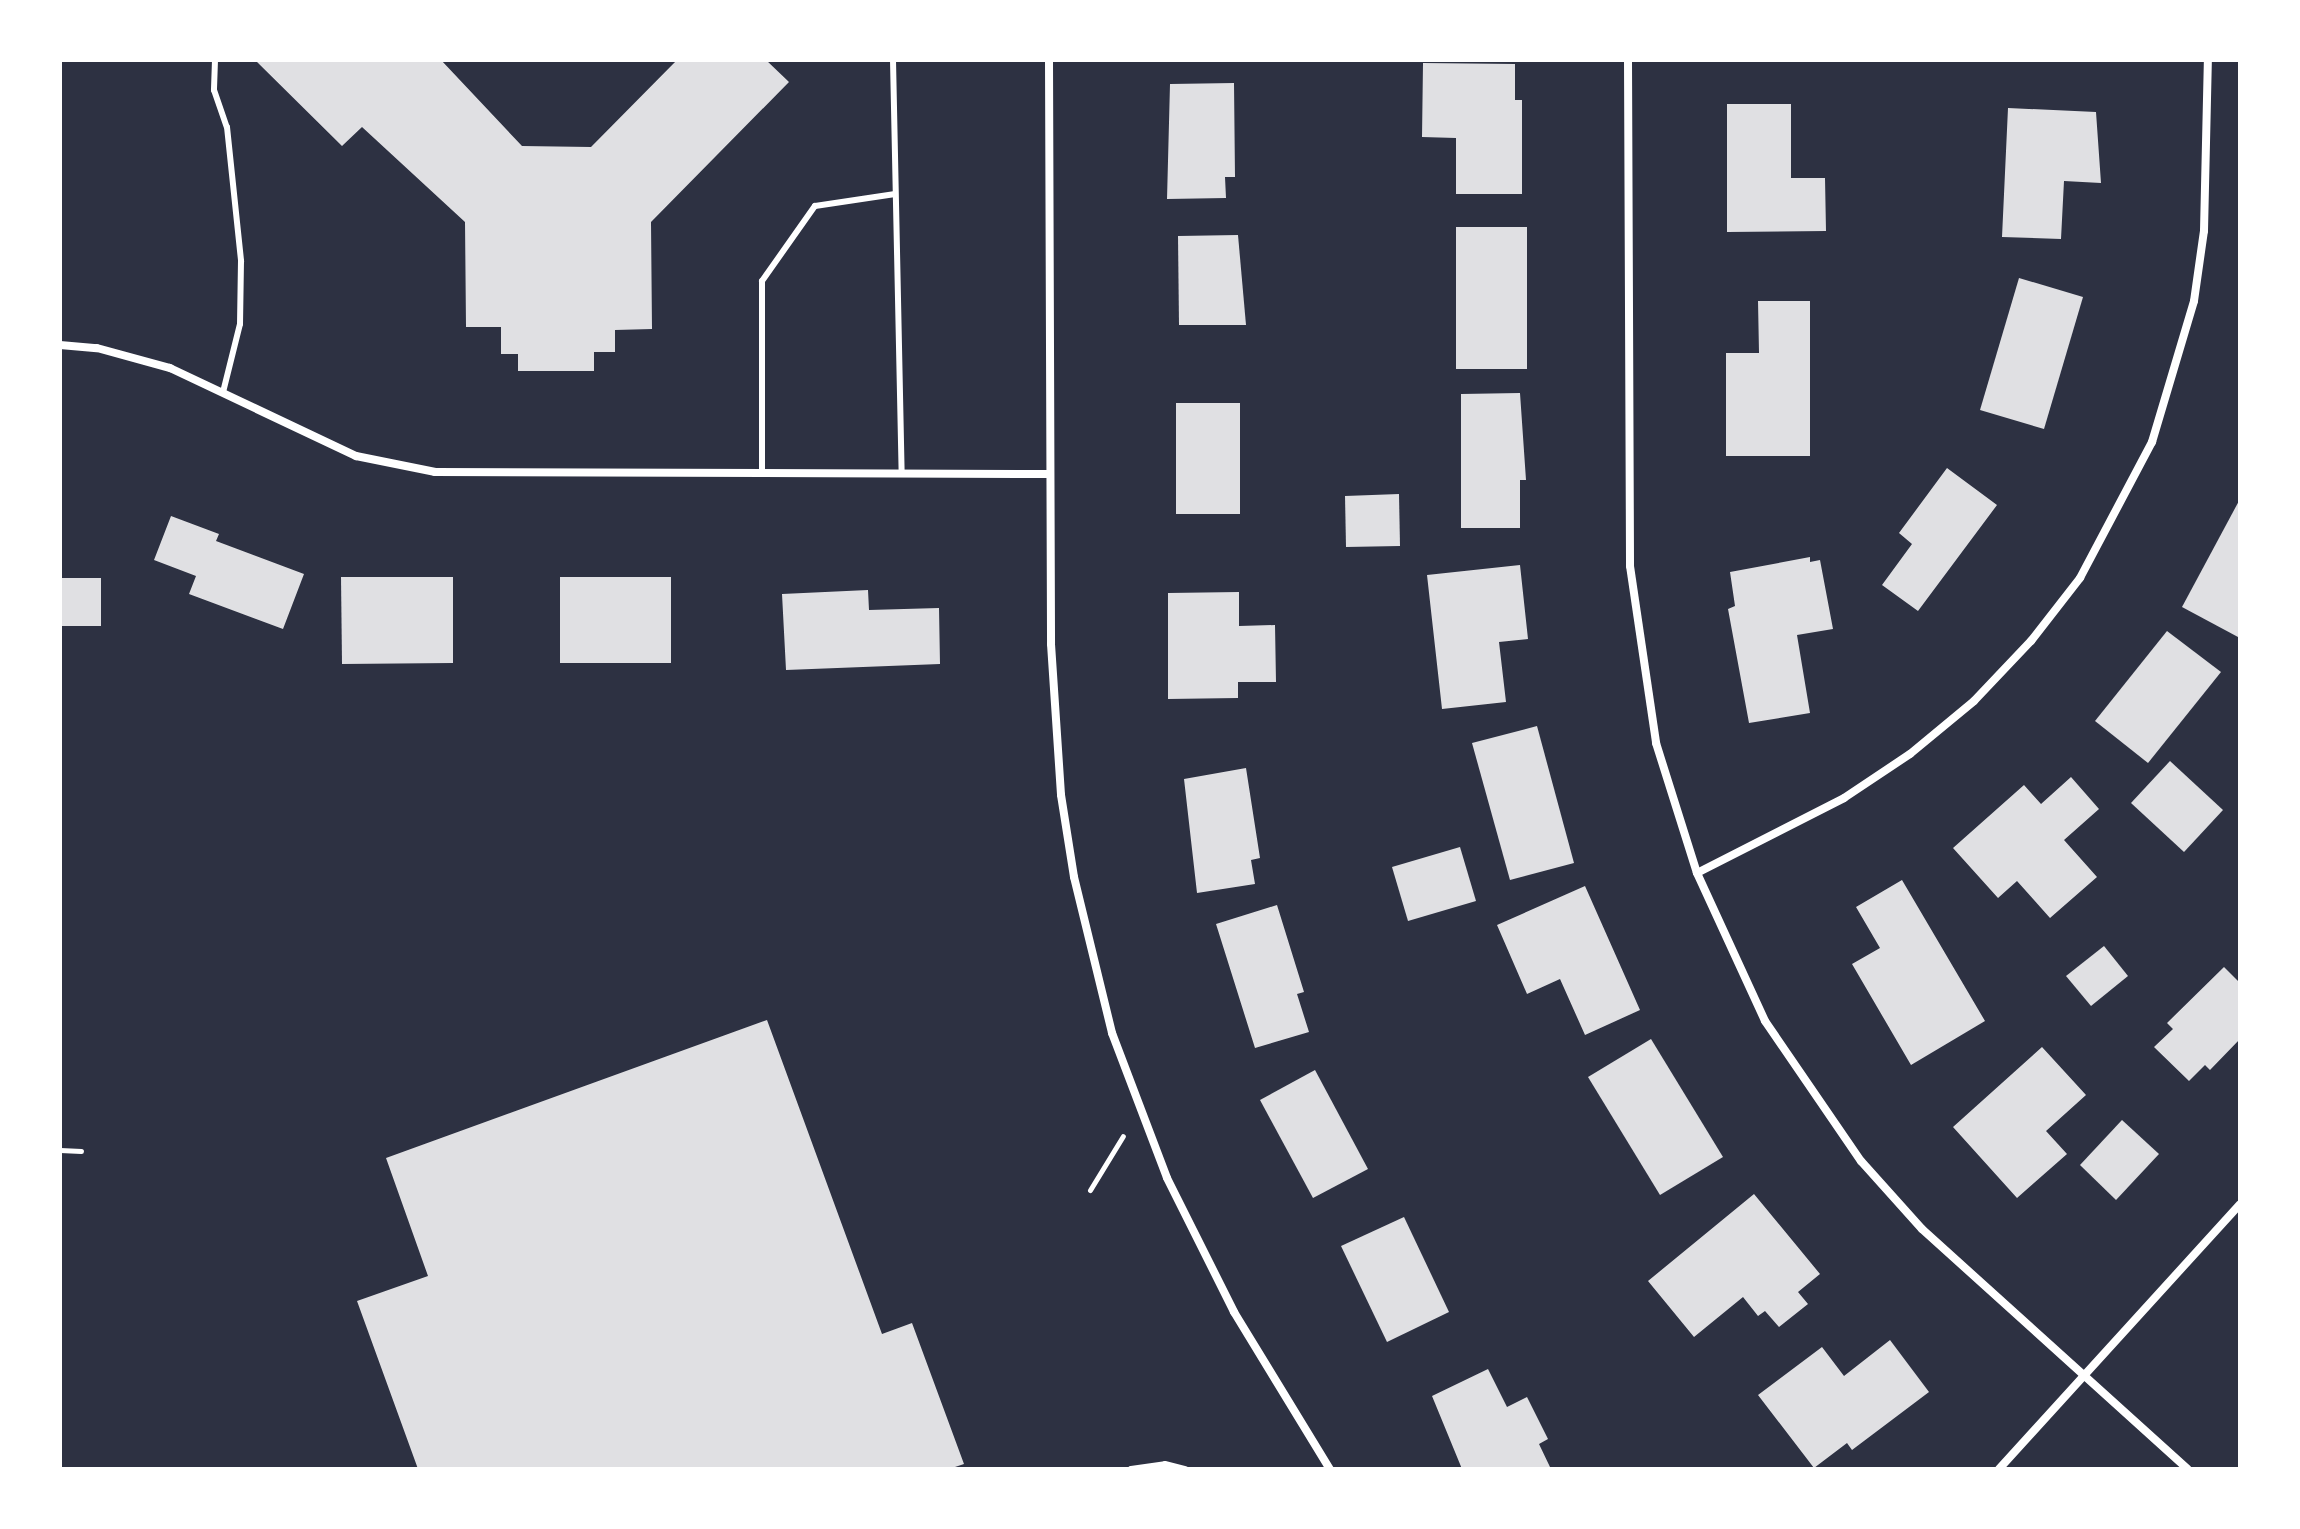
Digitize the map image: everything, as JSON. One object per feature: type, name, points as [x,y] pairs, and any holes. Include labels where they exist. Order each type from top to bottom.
[{"type":"street","points":[[1049,60],[1051,644],[1061,795],[1092,957],[1138,1111],[1199,1250],[1330,1469]]},
{"type":"street","points":[[1628,60],[1630,566],[1656,743],[1697,873],[1765,1021],[1861,1161],[1922,1229],[2188,1469]]},
{"type":"street","points":[[1697,873],[1844,798],[1910,754],[1974,701],[2031,641],[2080,578],[2152,442],[2194,301],[2204,231],[2208,60]]},
{"type":"street","points":[[60,345],[125,354],[223,392],[317,440],[391,466],[464,474],[1050,474]]},
{"type":"street","points":[[1999,1469],[2085,1379],[2240,1204]]},
{"type":"lane","points":[[215,60],[214,90],[227,127],[241,261],[240,324],[223,392]]},
{"type":"lane","points":[[893,60],[902,473]]},
{"type":"lane","points":[[762,472],[762,281],[815,206],[895,194]]},
{"type":"lane","points":[[1131,1469],[1165,1464],[1185,1469]]},
{"type":"path","points":[[1090,1190],[1138,1111]]},
{"type":"path","points":[[60,1150],[81,1151]]},
{"type":"building","points":[[255,60],[441,60],[522,146],[591,147],[677,60],[766,60],[789,82],[651,222],[652,329],[615,330],[615,352],[594,352],[594,371],[518,371],[518,354],[501,354],[501,327],[466,327],[465,222],[362,127],[342,146]]},
{"type":"building","points":[[1423,63],[1515,64],[1515,100],[1522,100],[1522,194],[1456,194],[1456,138],[1422,137]]},
{"type":"building","points":[[1234,83],[1235,177],[1225,177],[1226,198],[1167,199],[1170,84]]},
{"type":"building","points":[[1727,104],[1791,104],[1791,178],[1825,178],[1826,231],[1727,232]]},
{"type":"building","points":[[2008,108],[2096,112],[2101,183],[2064,181],[2061,239],[2002,237]]},
{"type":"building","points":[[1456,227],[1527,227],[1527,369],[1456,369]]},
{"type":"building","points":[[1238,235],[1246,325],[1179,325],[1178,236]]},
{"type":"building","points":[[2019,278],[2083,297],[2044,429],[1980,410]]},
{"type":"building","points":[[1758,301],[1810,301],[1810,456],[1726,456],[1726,353],[1759,353]]},
{"type":"building","points":[[1520,393],[1526,480],[1520,480],[1520,528],[1461,528],[1461,394]]},
{"type":"building","points":[[1176,403],[1240,403],[1240,514],[1176,514]]},
{"type":"building","points":[[1947,468],[1997,505],[1918,611],[1882,585],[1912,544],[1899,533]]},
{"type":"building","points":[[1399,494],[1400,546],[1346,547],[1345,496]]},
{"type":"building","points":[[2240,499],[2240,634],[2238,637],[2182,607]]},
{"type":"building","points":[[171,516],[219,534],[216,541],[304,574],[283,629],[189,594],[196,576],[154,560]]},
{"type":"building","points":[[1810,557],[1810,562],[1820,560],[1833,629],[1797,635],[1810,713],[1749,723],[1728,609],[1735,606],[1730,572]]},
{"type":"building","points":[[1520,565],[1528,639],[1499,642],[1506,702],[1442,709],[1427,575]]},
{"type":"building","points":[[341,577],[453,577],[453,663],[342,664]]},
{"type":"building","points":[[560,577],[671,577],[671,663],[560,663]]},
{"type":"building","points":[[60,578],[101,578],[101,626],[60,626]]},
{"type":"building","points":[[868,590],[869,610],[939,608],[940,664],[786,670],[782,594]]},
{"type":"building","points":[[1239,592],[1239,626],[1275,625],[1276,682],[1238,682],[1238,698],[1168,699],[1168,593]]},
{"type":"building","points":[[2167,631],[2221,672],[2148,763],[2095,721]]},
{"type":"building","points":[[1537,726],[1574,863],[1510,880],[1472,743]]},
{"type":"building","points":[[2170,761],[2223,810],[2184,852],[2131,803]]},
{"type":"building","points":[[1246,768],[1260,858],[1251,860],[1255,884],[1197,893],[1184,779]]},
{"type":"building","points":[[2071,777],[2099,809],[2064,840],[2097,877],[2050,918],[2017,881],[1998,898],[1953,848],[2024,785],[2041,804]]},
{"type":"building","points":[[1460,847],[1476,901],[1408,921],[1392,867]]},
{"type":"building","points":[[1902,880],[1985,1021],[1911,1065],[1852,964],[1880,948],[1856,907]]},
{"type":"building","points":[[1585,886],[1640,1010],[1585,1035],[1560,979],[1527,994],[1497,925]]},
{"type":"building","points":[[1277,905],[1304,992],[1297,994],[1309,1032],[1255,1048],[1216,924]]},
{"type":"building","points":[[2104,946],[2128,976],[2091,1006],[2066,976]]},
{"type":"building","points":[[2224,967],[2240,983],[2240,1039],[2210,1070],[2205,1065],[2189,1081],[2154,1047],[2173,1029],[2167,1023]]},
{"type":"building","points":[[767,1020],[882,1334],[912,1323],[964,1464],[949,1469],[418,1469],[357,1301],[428,1276],[386,1158]]},
{"type":"building","points":[[1651,1039],[1723,1157],[1660,1195],[1588,1077]]},
{"type":"building","points":[[2042,1047],[2086,1095],[2046,1131],[2067,1154],[2017,1198],[1953,1127]]},
{"type":"building","points":[[1315,1070],[1368,1169],[1313,1198],[1260,1100]]},
{"type":"building","points":[[2122,1120],[2159,1154],[2116,1200],[2080,1165]]},
{"type":"building","points":[[1754,1194],[1820,1274],[1798,1292],[1808,1304],[1779,1327],[1765,1311],[1758,1316],[1743,1297],[1694,1337],[1648,1281]]},
{"type":"building","points":[[1404,1217],[1449,1312],[1387,1342],[1341,1246]]},
{"type":"building","points":[[1890,1340],[1929,1392],[1852,1450],[1847,1443],[1814,1468],[1758,1395],[1822,1347],[1844,1376]]},
{"type":"building","points":[[1488,1369],[1507,1407],[1527,1397],[1548,1439],[1539,1444],[1550,1467],[1462,1469],[1432,1396]]}]
